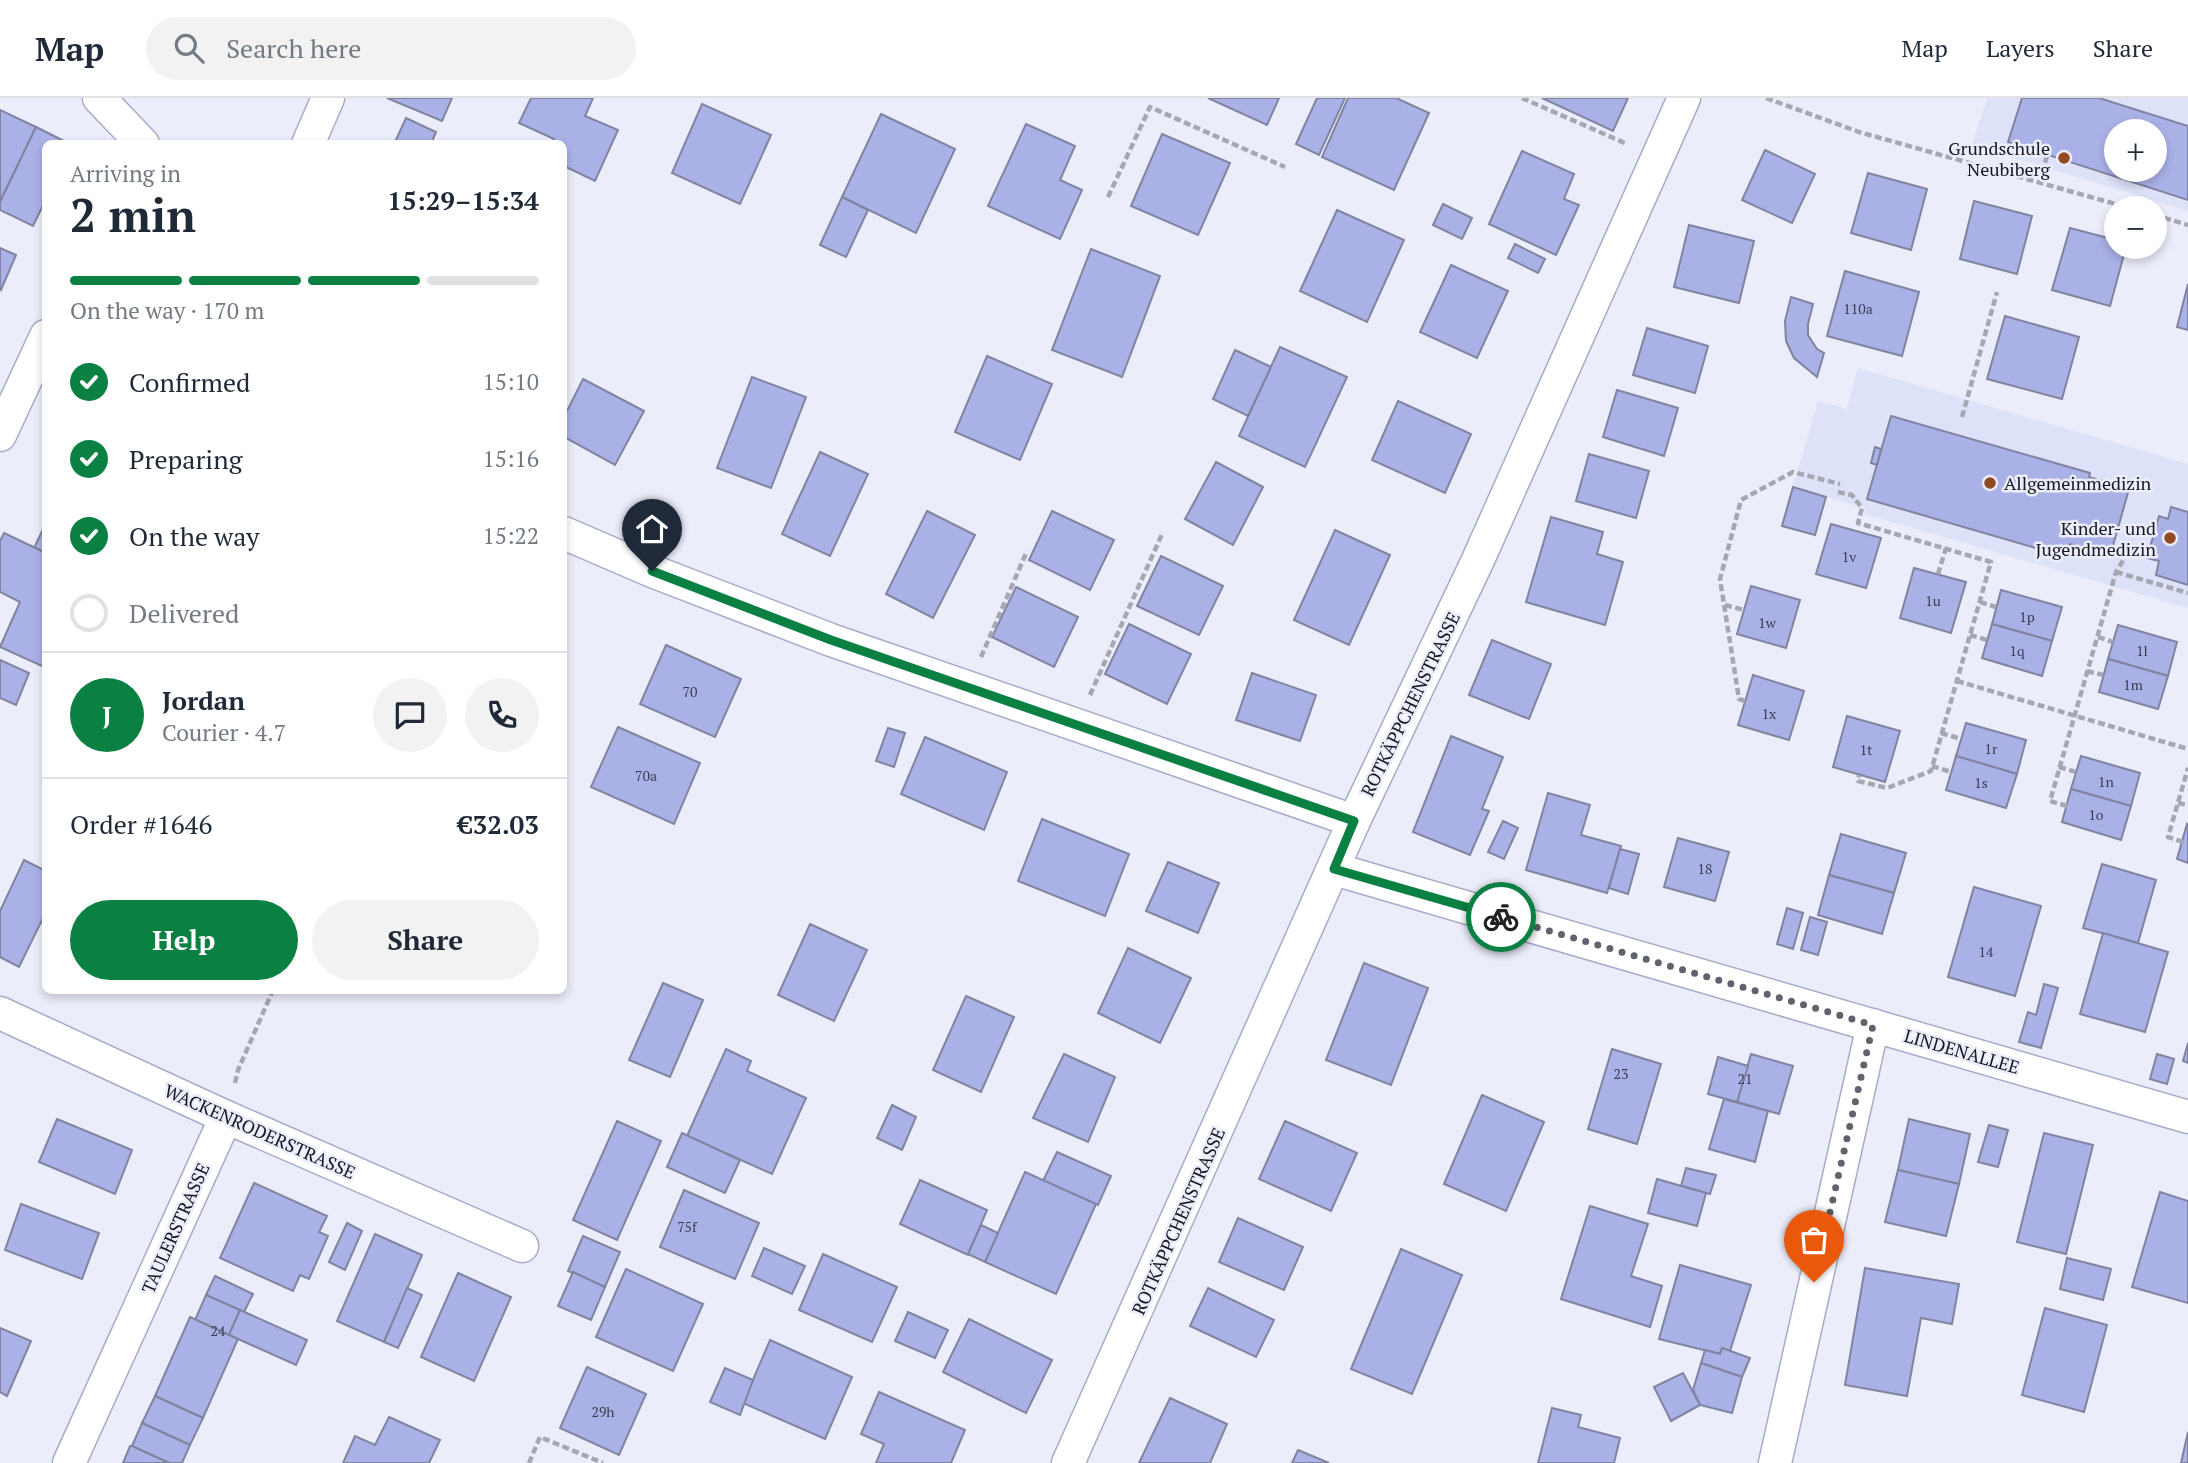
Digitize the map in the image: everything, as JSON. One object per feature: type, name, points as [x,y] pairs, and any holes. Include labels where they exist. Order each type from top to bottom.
[{"type":"street","points":[[99,98],[137,140]]},
{"type":"street","points":[[310,140],[328,98]]},
{"type":"street","name":"ROTKÄPPCHENSTRASSE","points":[[1068,1463],[1354,821],[1478,560],[1684,98]]},
{"type":"street","points":[[0,435],[42,345]]},
{"type":"street","points":[[567,534],[652,571],[831,640],[1354,821]]},
{"type":"street","name":"LINDENALLEE","points":[[1334,869],[2188,1117]]},
{"type":"street","name":"WACKENRODERSTRASSE","points":[[0,1013],[226,1117],[522,1246]]},
{"type":"street","points":[[1775,1463],[1873,1025]]},
{"type":"street","name":"TAULERSTRASSE","points":[[69,1463],[226,1117]]},
{"type":"path","points":[[1522,98],[1625,143]]},
{"type":"path","points":[[1766,98],[1859,132],[2104,201]]},
{"type":"path","points":[[1108,197],[1150,107],[1286,167]]},
{"type":"path","points":[[2040,183],[2048,155]]},
{"type":"path","points":[[2167,219],[2188,225]]},
{"type":"path","points":[[1962,417],[1997,292]]},
{"type":"path","points":[[1745,701],[1739,699],[1720,579],[1741,500],[1793,472],[1840,484]]},
{"type":"path","points":[[1838,492],[1852,495],[1863,508],[1856,531]]},
{"type":"path","points":[[1858,523],[1991,562],[1931,771],[1887,788],[1858,781],[1859,775]]},
{"type":"path","points":[[1077,724],[1163,532]]},
{"type":"path","points":[[1938,574],[1946,548]]},
{"type":"path","points":[[969,687],[1027,551]]},
{"type":"path","points":[[2067,806],[2050,801],[2116,572],[2124,559]]},
{"type":"path","points":[[2116,572],[2188,593]]},
{"type":"path","points":[[1980,602],[1996,607]]},
{"type":"path","points":[[1725,605],[1744,610]]},
{"type":"path","points":[[1970,635],[1987,640]]},
{"type":"path","points":[[2098,637],[2113,642]]},
{"type":"path","points":[[2087,671],[2103,675]]},
{"type":"path","points":[[1956,681],[2188,749]]},
{"type":"path","points":[[1941,733],[1961,739]]},
{"type":"path","points":[[1932,766],[1951,772]]},
{"type":"path","points":[[2059,767],[2076,772]]},
{"type":"path","points":[[2183,842],[2168,837],[2188,768]]},
{"type":"path","points":[[2178,803],[2188,805]]},
{"type":"path","points":[[226,1117],[238,1070],[271,994]]},
{"type":"path","points":[[529,1463],[540,1437],[603,1463]]},
{"type":"shaded area","name":"Grundschule Neubiberg","points":[[1987,98],[2188,98],[2188,211],[2167,205],[2167,196],[2139,196],[1972,145]]},
{"type":"shaded area","points":[[1858,368],[2188,464],[2188,608],[1864,514],[1865,508],[1793,487],[1818,401],[1847,409]]},
{"type":"building","points":[[387,98],[452,98],[442,121]]},
{"type":"building","points":[[531,98],[593,98],[585,116],[618,130],[595,181],[567,167],[567,140],[554,140],[519,123]]},
{"type":"building","points":[[1208,98],[1279,98],[1267,125]]},
{"type":"building","points":[[1317,98],[1345,98],[1319,155],[1296,144]]},
{"type":"building","points":[[1348,98],[1396,98],[1429,113],[1394,190],[1322,157]]},
{"type":"building","points":[[1542,98],[1628,98],[1613,131]]},
{"type":"building","points":[[2022,98],[2099,98],[2166,119],[2104,119],[2104,173],[2008,142]]},
{"type":"building","points":[[702,104],[771,135],[740,204],[672,173]]},
{"type":"building","points":[[0,110],[36,127],[0,202]]},
{"type":"building","points":[[881,114],[955,149],[916,233],[842,197]]},
{"type":"building","points":[[406,118],[436,132],[433,140],[396,140]]},
{"type":"building","points":[[2167,119],[2188,126],[2188,200],[2132,182],[2167,182]]},
{"type":"building","points":[[1026,124],[1075,146],[1060,180],[1082,190],[1060,239],[988,206]]},
{"type":"building","points":[[36,127],[62,140],[42,140],[42,207],[33,226],[0,210],[0,202]]},
{"type":"building","points":[[1162,134],[1230,163],[1198,235],[1131,206]]},
{"type":"building","points":[[1765,150],[1815,174],[1792,223],[1742,200]]},
{"type":"building","points":[[1522,151],[1574,174],[1564,199],[1579,205],[1556,255],[1489,224]]},
{"type":"building","points":[[1868,173],[1927,189],[1911,250],[1851,233]]},
{"type":"building","points":[[842,197],[868,210],[846,257],[820,245]]},
{"type":"building","points":[[1974,201],[2032,216],[2017,274],[1960,259]]},
{"type":"building","points":[[1443,204],[1472,218],[1462,239],[1433,225]]},
{"type":"building","points":[[1337,210],[1404,240],[1367,322],[1300,291]]},
{"type":"building","points":[[1689,225],[1754,241],[1739,303],[1674,287]]},
{"type":"building","points":[[2070,228],[2104,237],[2104,259],[2123,259],[2110,306],[2052,290]]},
{"type":"building","points":[[1515,244],[1545,259],[1538,273],[1508,258]]},
{"type":"building","points":[[0,248],[16,255],[1,290],[0,289]]},
{"type":"building","points":[[1091,249],[1160,276],[1122,377],[1052,350]]},
{"type":"building","points":[[1451,265],[1508,291],[1477,358],[1420,332]]},
{"type":"building","points":[[1845,271],[1919,292],[1902,356],[1827,336]]},
{"type":"building","points":[[2188,284],[2188,330],[2177,327]]},
{"type":"building","points":[[1791,297],[1813,304],[1808,335],[1817,349],[1824,353],[1817,377],[1794,358],[1786,341],[1785,321]]},
{"type":"building","points":[[2005,316],[2079,337],[2062,399],[1987,379]]},
{"type":"building","points":[[1647,328],[1708,346],[1695,393],[1633,375]]},
{"type":"building","points":[[1280,347],[1347,377],[1305,467],[1239,436]]},
{"type":"building","points":[[1235,350],[1271,367],[1248,416],[1213,399]]},
{"type":"building","points":[[987,356],[1052,384],[1020,460],[955,432]]},
{"type":"building","points":[[752,377],[806,397],[771,488],[717,468]]},
{"type":"building","points":[[583,379],[644,411],[615,465],[567,439],[567,411]]},
{"type":"building","points":[[1617,390],[1678,408],[1664,456],[1603,437]]},
{"type":"building","points":[[1398,401],[1471,434],[1445,493],[1372,460]]},
{"type":"building","name":"Allgemeinmedizin","points":[[1891,416],[2090,473],[2089,477],[2129,489],[2110,556],[2070,544],[2067,557],[1867,499]]},
{"type":"building","points":[[1875,447],[1881,449],[1877,465],[1871,463]]},
{"type":"building","points":[[820,452],[868,474],[830,556],[782,534]]},
{"type":"building","points":[[1589,454],[1649,471],[1636,518],[1576,501]]},
{"type":"building","points":[[1216,462],[1263,487],[1233,545],[1185,519]]},
{"type":"building","points":[[1793,487],[1826,497],[1815,535],[1782,526]]},
{"type":"building","name":"Kinder- und Jugendmedizin","points":[[2171,507],[2188,512],[2188,585],[2156,575],[2159,561],[2147,558],[2159,516],[2168,519]]},
{"type":"building","points":[[927,511],[975,535],[933,618],[886,594]]},
{"type":"building","points":[[1052,511],[1114,540],[1090,590],[1029,560]]},
{"type":"building","points":[[1551,517],[1603,532],[1597,554],[1623,562],[1605,625],[1526,602]]},
{"type":"building","points":[[1831,524],[1881,538],[1866,588],[1816,574]]},
{"type":"building","points":[[1335,530],[1390,555],[1349,645],[1294,620]]},
{"type":"building","points":[[42,531],[42,551],[34,548]]},
{"type":"building","points":[[4,533],[42,551],[42,666],[0,647],[20,602],[0,592],[0,541]]},
{"type":"building","points":[[1161,556],[1223,586],[1199,635],[1137,606]]},
{"type":"building","points":[[1914,568],[1966,582],[1951,633],[1900,618]]},
{"type":"building","points":[[1751,586],[1800,600],[1786,648],[1737,634]]},
{"type":"building","points":[[1016,587],[1078,617],[1054,667],[992,637]]},
{"type":"building","points":[[2001,590],[2062,607],[2052,641],[1992,624]]},
{"type":"building","points":[[1129,624],[1191,654],[1167,704],[1105,674]]},
{"type":"building","points":[[1992,624],[2052,641],[2042,676],[1982,658]]},
{"type":"building","points":[[2118,625],[2177,642],[2168,676],[2108,659]]},
{"type":"building","points":[[1492,640],[1551,664],[1529,719],[1469,695]]},
{"type":"building","points":[[666,645],[741,679],[715,737],[640,704]]},
{"type":"building","points":[[2108,659],[2168,676],[2158,709],[2099,692]]},
{"type":"building","points":[[0,660],[29,673],[16,705],[0,698]]},
{"type":"building","points":[[1252,673],[1316,695],[1300,741],[1236,720]]},
{"type":"building","points":[[1753,675],[1804,691],[1789,740],[1738,725]]},
{"type":"building","points":[[1847,716],[1900,731],[1885,782],[1833,767]]},
{"type":"building","points":[[1966,723],[2026,740],[2017,774],[1956,756]]},
{"type":"building","points":[[618,727],[700,763],[674,824],[591,787]]},
{"type":"building","points":[[888,728],[905,733],[894,767],[876,761]]},
{"type":"building","points":[[1451,736],[1503,757],[1482,809],[1489,811],[1470,855],[1413,832]]},
{"type":"building","points":[[925,737],[1007,772],[984,830],[901,794]]},
{"type":"building","points":[[1956,756],[2017,774],[2006,808],[1946,790]]},
{"type":"building","points":[[2081,756],[2140,773],[2131,806],[2071,789]]},
{"type":"building","points":[[2071,789],[2131,806],[2121,840],[2062,822]]},
{"type":"building","points":[[1548,793],[1590,805],[1581,835],[1621,846],[1607,893],[1526,870]]},
{"type":"building","points":[[1042,819],[1129,854],[1105,916],[1018,881]]},
{"type":"building","points":[[1503,821],[1518,828],[1504,859],[1488,852]]},
{"type":"building","points":[[2188,825],[2188,863],[2177,859]]},
{"type":"building","points":[[1841,834],[1906,853],[1894,893],[1829,875]]},
{"type":"building","points":[[1678,838],[1729,852],[1715,901],[1664,887]]},
{"type":"building","points":[[1620,849],[1639,854],[1628,894],[1609,888]]},
{"type":"building","points":[[24,860],[42,869],[42,920],[19,967],[0,957],[0,911]]},
{"type":"building","points":[[1168,862],[1219,883],[1198,933],[1146,911]]},
{"type":"building","points":[[2102,864],[2156,880],[2138,943],[2083,928]]},
{"type":"building","points":[[1829,875],[1894,893],[1882,934],[1818,915]]},
{"type":"building","points":[[1974,887],[2041,906],[2015,996],[1948,977]]},
{"type":"building","points":[[1787,908],[1803,913],[1793,949],[1777,944]]},
{"type":"building","points":[[1810,917],[1827,922],[1818,955],[1801,950]]},
{"type":"building","points":[[810,924],[867,950],[834,1021],[778,995]]},
{"type":"building","points":[[2103,933],[2168,952],[2145,1032],[2080,1014]]},
{"type":"building","points":[[1128,948],[1191,978],[1160,1043],[1098,1013]]},
{"type":"building","points":[[1364,963],[1428,988],[1391,1085],[1326,1060]]},
{"type":"building","points":[[663,983],[703,1000],[670,1077],[629,1060]]},
{"type":"building","points":[[2044,984],[2058,988],[2041,1048],[2019,1042],[2028,1012],[2036,1015]]},
{"type":"building","points":[[966,996],[1014,1017],[981,1092],[933,1070]]},
{"type":"building","points":[[2188,1043],[2188,1063],[2183,1061]]},
{"type":"building","points":[[726,1049],[751,1061],[747,1071],[806,1098],[772,1174],[687,1136]]},
{"type":"building","points":[[1612,1049],[1661,1064],[1637,1144],[1588,1129]]},
{"type":"building","points":[[1064,1054],[1115,1077],[1088,1142],[1033,1118]]},
{"type":"building","points":[[1751,1054],[1793,1066],[1779,1114],[1737,1102]]},
{"type":"building","points":[[2157,1054],[2174,1059],[2167,1084],[2150,1079]]},
{"type":"building","points":[[1718,1057],[1748,1066],[1737,1102],[1708,1094]]},
{"type":"building","points":[[1482,1095],[1544,1122],[1506,1211],[1444,1184]]},
{"type":"building","points":[[1724,1099],[1768,1111],[1755,1162],[1709,1149]]},
{"type":"building","points":[[892,1105],[916,1117],[902,1150],[877,1138]]},
{"type":"building","points":[[57,1119],[132,1150],[115,1194],[39,1162]]},
{"type":"building","points":[[1909,1119],[1970,1134],[1959,1184],[1898,1170]]},
{"type":"building","points":[[617,1121],[661,1141],[617,1240],[573,1220]]},
{"type":"building","points":[[1285,1121],[1357,1153],[1331,1211],[1259,1179]]},
{"type":"building","points":[[1989,1125],[2008,1130],[1998,1167],[1978,1162]]},
{"type":"building","points":[[682,1133],[740,1160],[725,1193],[667,1167]]},
{"type":"building","points":[[2044,1133],[2093,1145],[2066,1254],[2017,1242]]},
{"type":"building","points":[[1057,1152],[1111,1176],[1098,1205],[1043,1181]]},
{"type":"building","points":[[1686,1168],[1716,1175],[1710,1194],[1681,1186]]},
{"type":"building","points":[[1898,1170],[1959,1184],[1946,1236],[1885,1222]]},
{"type":"building","points":[[1025,1172],[1096,1204],[1056,1294],[985,1262]]},
{"type":"building","points":[[1657,1179],[1706,1193],[1697,1226],[1648,1213]]},
{"type":"building","points":[[920,1180],[987,1210],[968,1255],[900,1224]]},
{"type":"building","points":[[254,1183],[327,1216],[319,1232],[328,1236],[309,1279],[300,1275],[293,1291],[220,1258]]},
{"type":"building","points":[[684,1190],[759,1223],[735,1279],[660,1247]]},
{"type":"building","points":[[2160,1192],[2188,1201],[2188,1303],[2132,1287]]},
{"type":"building","points":[[21,1204],[99,1233],[82,1279],[5,1250]]},
{"type":"building","points":[[1590,1206],[1648,1224],[1631,1276],[1662,1286],[1650,1327],[1561,1299]]},
{"type":"building","points":[[1238,1218],[1303,1247],[1284,1290],[1219,1262]]},
{"type":"building","points":[[347,1223],[362,1231],[345,1270],[329,1262]]},
{"type":"building","points":[[981,1225],[998,1233],[985,1262],[968,1254]]},
{"type":"building","points":[[375,1234],[422,1255],[384,1342],[337,1321]]},
{"type":"building","points":[[583,1236],[620,1252],[605,1287],[568,1271]]},
{"type":"building","points":[[764,1248],[805,1266],[792,1294],[752,1276]]},
{"type":"building","points":[[1401,1249],[1462,1275],[1412,1394],[1351,1369]]},
{"type":"building","points":[[823,1254],[897,1287],[872,1342],[799,1310]]},
{"type":"building","points":[[2067,1258],[2111,1269],[2103,1300],[2060,1289]]},
{"type":"building","points":[[1680,1265],[1751,1285],[1730,1351],[1722,1348],[1720,1354],[1659,1339]]},
{"type":"building","points":[[1865,1268],[1959,1284],[1952,1324],[1921,1318],[1907,1396],[1845,1385]]},
{"type":"building","points":[[626,1269],[703,1304],[673,1371],[596,1337]]},
{"type":"building","points":[[573,1272],[605,1287],[591,1320],[558,1306]]},
{"type":"building","points":[[458,1273],[511,1297],[474,1381],[421,1357]]},
{"type":"building","points":[[215,1276],[253,1294],[244,1312],[206,1295]]},
{"type":"building","points":[[407,1288],[422,1295],[398,1348],[384,1342]]},
{"type":"building","points":[[1208,1288],[1274,1320],[1256,1357],[1190,1326]]},
{"type":"building","points":[[206,1295],[240,1310],[229,1335],[195,1320]]},
{"type":"building","points":[[2045,1308],[2107,1325],[2084,1412],[2022,1395]]},
{"type":"building","points":[[240,1310],[307,1340],[296,1365],[229,1335]]},
{"type":"building","points":[[908,1312],[948,1330],[935,1358],[895,1341]]},
{"type":"building","points":[[190,1317],[238,1339],[203,1418],[155,1396]]},
{"type":"building","points":[[969,1319],[1052,1360],[1026,1413],[943,1372]]},
{"type":"building","points":[[0,1328],[31,1341],[7,1396],[0,1392]]},
{"type":"building","points":[[770,1340],[852,1377],[825,1439],[743,1403]]},
{"type":"building","points":[[1722,1348],[1750,1358],[1742,1377],[1701,1363],[1705,1350],[1720,1354]]},
{"type":"building","points":[[1701,1363],[1742,1377],[1732,1413],[1700,1405],[1693,1390]]},
{"type":"building","points":[[587,1367],[646,1394],[619,1455],[560,1428]]},
{"type":"building","points":[[725,1368],[753,1380],[740,1415],[710,1402]]},
{"type":"building","points":[[1683,1373],[1700,1405],[1671,1421],[1654,1387]]},
{"type":"building","points":[[879,1392],[965,1430],[951,1463],[876,1463],[884,1444],[861,1434]]},
{"type":"building","points":[[155,1396],[203,1418],[190,1445],[142,1423]]},
{"type":"building","points":[[1170,1398],[1227,1424],[1210,1463],[1139,1463]]},
{"type":"building","points":[[1552,1408],[1581,1415],[1578,1427],[1620,1438],[1614,1463],[1538,1463]]},
{"type":"building","points":[[389,1417],[440,1440],[429,1463],[343,1463],[355,1436],[375,1445]]},
{"type":"building","points":[[142,1423],[190,1445],[182,1463],[169,1463],[132,1446]]},
{"type":"building","points":[[2188,1432],[2188,1463],[2181,1463]]},
{"type":"building","points":[[132,1446],[169,1463],[123,1463]]},
{"type":"building","points":[[1298,1450],[1329,1463],[1292,1463]]},
{"type":"way so far","points":[[1501,917],[1873,1025],[1814,1282]]},
{"type":"place","name":"Grundschule Neubiberg","points":[[2064,158]]},
{"type":"place","name":"Allgemeinmedizin","points":[[1990,483]]},
{"type":"place","name":"Kinder- und Jugendmedizin","points":[[2170,538]]},
{"type":"route","points":[[652,571],[831,640],[1354,821],[1334,869],[1501,917]]}]
